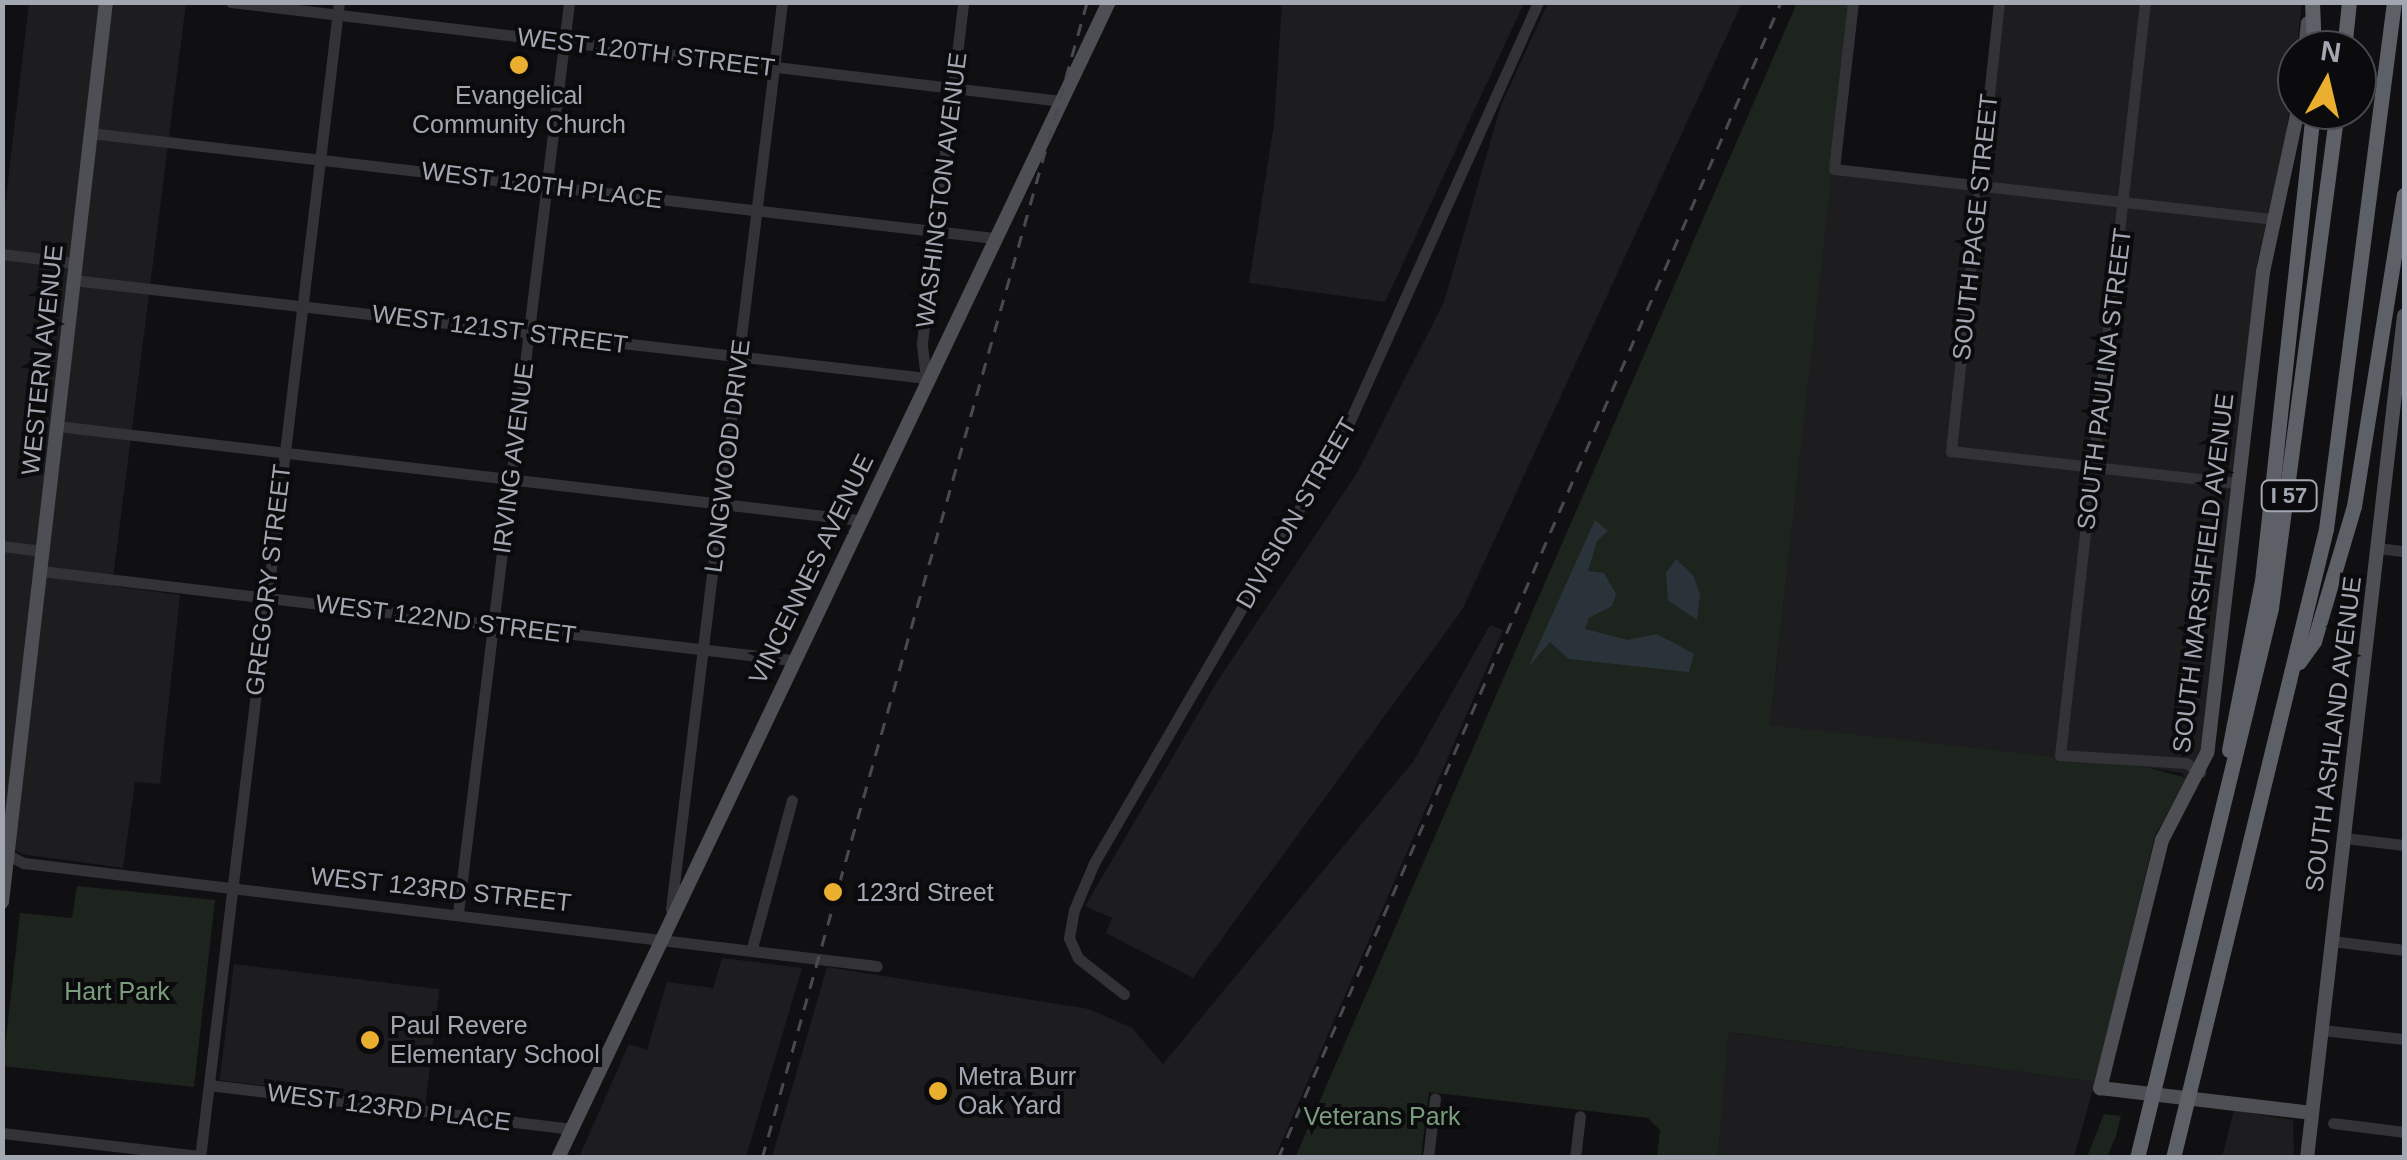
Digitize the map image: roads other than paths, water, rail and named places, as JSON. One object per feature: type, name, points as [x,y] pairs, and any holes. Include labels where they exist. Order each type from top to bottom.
[{"type":"highway","points":[[2311,2],[2313,30]]},
{"type":"highway","points":[[2346,30],[2349,2]]},
{"type":"highway","name":"I 57","points":[[2174,1158],[2294,669],[2338,457],[2394,2]]},
{"type":"highway","points":[[2206,875],[2262,581],[2310,130]]},
{"type":"highway","name":"I 57","points":[[2137,1158],[2279,566],[2334,130]]},
{"type":"highway","points":[[2294,669],[2314,641],[2354,506],[2404,195]]},
{"type":"main road","name":"WESTERN AVENUE","points":[[2,902],[106,2]]},
{"type":"main road","name":"VINCENNES AVENUE","points":[[558,1158],[671,909],[1109,2]]},
{"type":"main road","points":[[2308,30],[2311,2]]},
{"type":"main road","name":"SOUTH MARSHFIELD AVENUE","points":[[2294,130],[2274,219],[2200,772],[2162,840],[2100,1088],[2312,1113]]},
{"type":"main road","name":"SOUTH ASHLAND AVENUE","points":[[2307,1158],[2404,316]]},
{"type":"street","name":"WEST 120TH STREET","points":[[231,2],[338,9],[564,42],[1061,101]]},
{"type":"street","name":"IRVING AVENUE","points":[[458,913],[569,2]]},
{"type":"street","name":"LONGWOOD DRIVE","points":[[671,909],[782,2]]},
{"type":"street","name":"WASHINGTON AVENUE","points":[[926,378],[922,343],[963,2]]},
{"type":"street","name":"DIVISION STREET","points":[[1124,994],[1078,958],[1068,938],[1074,910],[1094,862],[1348,424],[1538,2]]},
{"type":"street","points":[[1854,2],[1834,169],[2274,219]]},
{"type":"street","name":"SOUTH PAGE STREET","points":[[1999,2],[1950,451],[2094,468]]},
{"type":"street","name":"SOUTH PAULINA STREET","points":[[2145,2],[2060,755],[2186,764],[2200,772]]},
{"type":"street","name":"GREGORY STREET","points":[[200,1157],[338,9]]},
{"type":"street","name":"WEST 120TH PLACE","points":[[90,133],[994,238]]},
{"type":"street","points":[[2,254],[75,262]]},
{"type":"street","name":"WEST 121ST STREET","points":[[73,280],[926,378]]},
{"type":"street","points":[[57,426],[858,520]]},
{"type":"street","points":[[2094,468],[2238,483]]},
{"type":"street","points":[[2,546],[43,550]]},
{"type":"street","points":[[2378,548],[2404,551]]},
{"type":"street","name":"WEST 122ND STREET","points":[[41,571],[792,660]]},
{"type":"street","points":[[752,948],[792,800]]},
{"type":"street","points":[[2344,838],[2404,845]]},
{"type":"street","name":"WEST 123RD STREET","points":[[5,854],[24,863],[660,936],[877,966]]},
{"type":"street","points":[[2332,942],[2404,950]]},
{"type":"street","points":[[2322,1030],[2404,1040]]},
{"type":"street","name":"WEST 123RD PLACE","points":[[208,1085],[570,1129]]},
{"type":"street","points":[[1428,1158],[1435,1098]]},
{"type":"street","points":[[1575,1158],[1580,1116]]},
{"type":"street","points":[[2333,1122],[2404,1132]]},
{"type":"street","points":[[2,1133],[200,1157]]},
{"type":"railway","points":[[762,1158],[1087,2]]},
{"type":"railway","points":[[1278,1158],[1781,2]]},
{"type":"place","name":"Evangelical Community Church","points":[[519,65]]},
{"type":"place","name":"123rd Street","points":[[833,892]]},
{"type":"place","name":"Paul Revere Elementary School","points":[[370,1040]]},
{"type":"place","name":"Metra Burr Oak Yard","points":[[938,1091]]},
{"type":"park label","name":"Hart Park","points":[[117,991]]},
{"type":"park label","name":"Veterans Park","points":[[1382,1116]]}]
